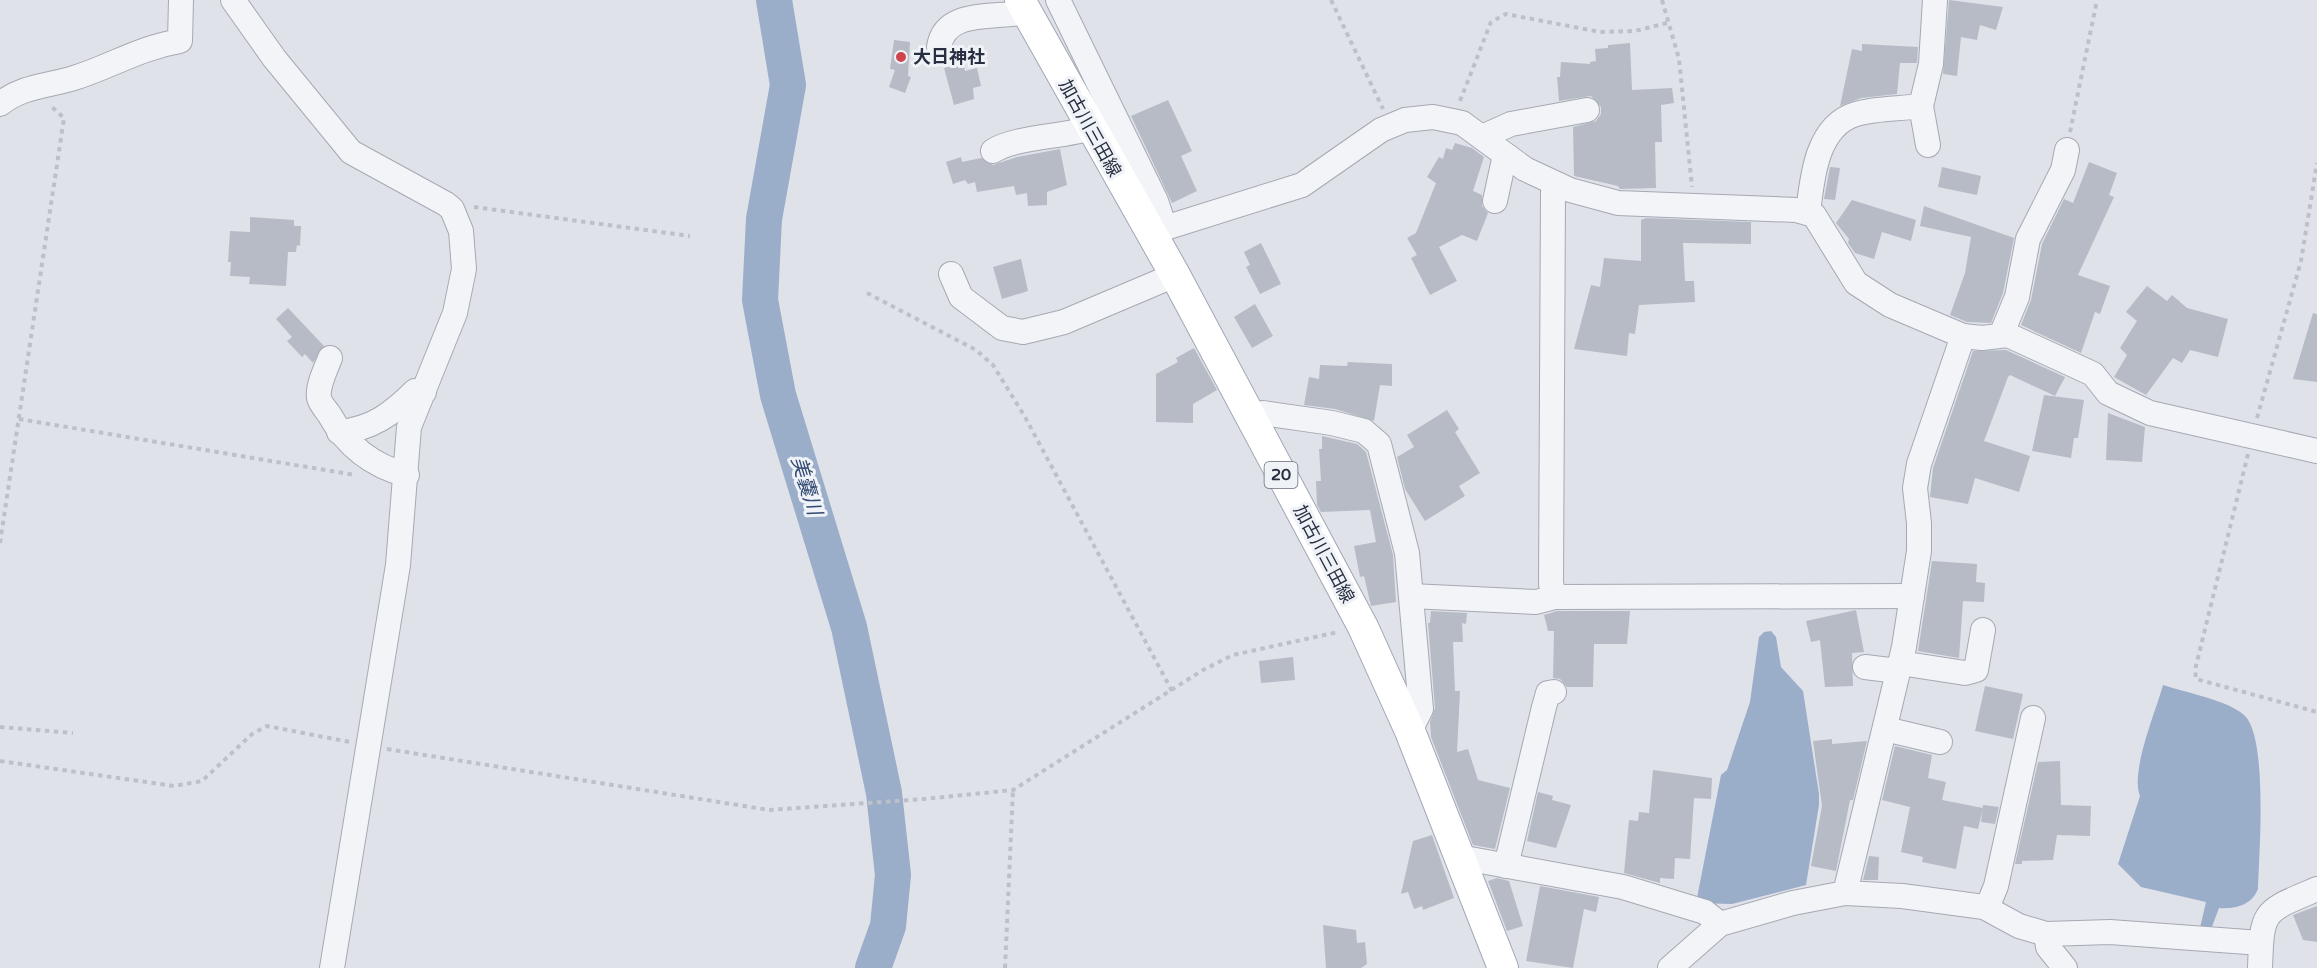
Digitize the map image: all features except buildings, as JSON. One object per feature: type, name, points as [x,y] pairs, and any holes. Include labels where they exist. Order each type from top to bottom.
[{"type":"main road","name":"加古川三田線","points":[[1023,6],[1091,128],[1157,231],[1175,275],[1363,627],[1410,732],[1503,968]]},
{"type":"street","points":[[0,104],[11,95],[41,84],[74,78],[151,46],[180,41],[181,0]]},
{"type":"street","points":[[233,0],[274,58],[351,152],[437,198],[452,209],[461,231],[464,269],[455,313],[409,427],[398,565],[332,968]]},
{"type":"street","points":[[1058,0],[1156,201],[1157,231],[1302,185],[1389,126],[1405,120],[1433,117],[1462,123],[1525,169],[1558,185],[1618,203],[1797,210],[1814,215],[1856,283],[1890,305],[1963,336],[1982,338],[2005,336],[2093,374],[2108,393],[2150,413],[2317,451]]},
{"type":"street","points":[[1928,146],[1921,106],[1931,64],[1935,0]]},
{"type":"street","points":[[939,47],[941,35],[952,24],[971,17],[1006,16],[1023,6]]},
{"type":"street","points":[[1808,213],[1822,144],[1838,123],[1856,114],[1921,106]]},
{"type":"street","points":[[1482,137],[1512,124],[1587,110]]},
{"type":"street","points":[[993,151],[1004,143],[1070,135],[1091,128]]},
{"type":"street","points":[[2005,336],[2004,328],[2017,297],[2028,239],[2063,170],[2067,150]]},
{"type":"street","points":[[1495,201],[1503,165],[1509,157]]},
{"type":"street","points":[[1556,597],[1551,584],[1553,192],[1558,185]]},
{"type":"street","points":[[951,274],[961,297],[1002,328],[1023,332],[1064,322],[1175,275]]},
{"type":"street","points":[[1845,893],[1899,667],[1912,596],[1919,551],[1916,480],[1963,336]]},
{"type":"street","points":[[330,358],[322,380],[320,398],[339,432],[361,453],[388,470],[406,475]]},
{"type":"street","points":[[339,432],[358,430],[380,421],[415,391],[424,392]]},
{"type":"street","points":[[1250,416],[1263,413],[1332,423],[1364,431],[1379,444],[1407,553],[1421,709],[1410,732]]},
{"type":"street","points":[[1411,596],[1536,602],[1556,597],[1912,596]]},
{"type":"street","points":[[1865,667],[1899,667],[1965,673],[1976,670],[1983,630]]},
{"type":"street","points":[[1506,866],[1544,707],[1548,693],[1554,692]]},
{"type":"street","points":[[1987,908],[1996,886],[2033,718]]},
{"type":"street","points":[[1885,729],[1940,742]]},
{"type":"street","points":[[1461,861],[1470,859],[1623,887],[1705,912],[1720,924]]},
{"type":"street","points":[[2260,968],[2261,930],[2266,915],[2289,901],[2317,889]]},
{"type":"street","points":[[1670,968],[1720,924],[1793,903],[1845,893],[1902,896],[1987,908],[2019,926],[2046,934],[2110,932],[2261,943]]},
{"type":"street","points":[[2046,934],[2048,947],[2065,968]]},
{"type":"path","points":[[1331,0],[1389,126]]},
{"type":"path","points":[[1662,0],[1679,59],[1694,206]]},
{"type":"path","points":[[2067,150],[2097,0]]},
{"type":"path","points":[[1452,121],[1491,22],[1506,14],[1599,32],[1635,31],[1667,23]]},
{"type":"path","points":[[0,543],[64,118],[54,107],[44,107]]},
{"type":"path","points":[[2317,163],[2301,261],[2252,435],[2195,670],[2196,679],[2317,711]]},
{"type":"path","points":[[452,209],[468,207],[690,236]]},
{"type":"path","points":[[867,293],[976,350],[993,365],[1025,417],[1172,691]]},
{"type":"path","points":[[19,419],[364,477]]},
{"type":"path","points":[[0,761],[174,786],[202,781],[252,734],[267,726],[369,746],[769,810],[924,799],[1013,790],[1233,655],[1363,627]]},
{"type":"path","points":[[0,727],[73,733]]},
{"type":"path","points":[[1005,968],[1013,790]]},
{"type":"water","points":[[1771,631],[1776,637],[1781,667],[1803,691],[1819,794],[1806,885],[1732,904],[1696,903],[1721,775],[1727,770],[1750,702],[1759,637],[1764,632]]},
{"type":"water","points":[[2163,685],[2218,701],[2238,711],[2245,716],[2252,729],[2257,748],[2261,799],[2258,889],[2247,903],[2231,908],[2219,908],[2210,932],[2200,928],[2206,902],[2141,887],[2118,864],[2140,796],[2138,772],[2141,757]]},
{"type":"waterway","name":"美嚢川","points":[[774,0],[788,85],[764,219],[760,300],[778,395],[849,627],[884,793],[893,875],[888,926],[873,968]]},
{"type":"place","name":"大日神社","points":[[901,57]]}]
